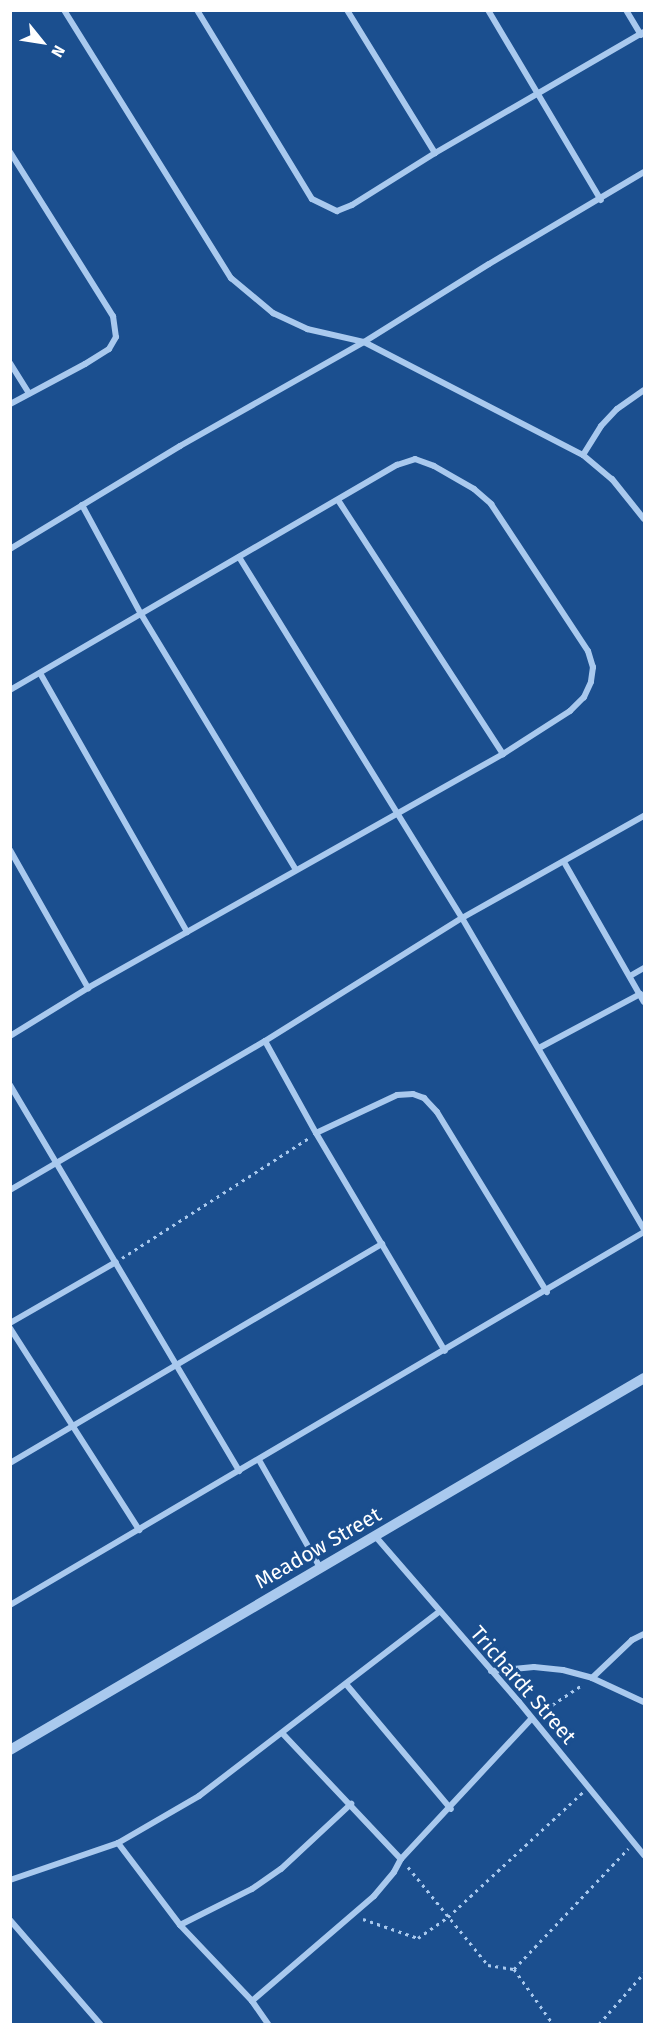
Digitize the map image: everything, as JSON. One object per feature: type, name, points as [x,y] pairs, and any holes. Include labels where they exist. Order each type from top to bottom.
[{"type":"street","points":[[64,10],[231,278],[282,317],[307,329],[364,342],[583,455],[612,479],[645,519]]},
{"type":"street","points":[[197,10],[312,199],[322,206],[337,211],[352,205],[435,153],[643,34],[626,10]]},
{"type":"street","points":[[347,10],[435,153]]},
{"type":"street","points":[[488,10],[601,200]]},
{"type":"street","points":[[10,152],[112,316],[116,328],[116,337],[109,349],[10,404]]},
{"type":"street","points":[[10,549],[180,446],[364,342],[489,264],[645,172]]},
{"type":"street","points":[[10,363],[29,393]]},
{"type":"street","points":[[583,455],[609,418],[645,390]]},
{"type":"street","points":[[10,690],[397,465],[415,459],[434,466],[474,489],[491,504],[588,651],[593,667],[591,682],[584,696],[570,711],[503,754],[88,988],[10,1036]]},
{"type":"street","points":[[338,500],[503,754]]},
{"type":"street","points":[[82,505],[141,614],[296,870]]},
{"type":"street","points":[[10,1605],[547,1292],[645,1231],[462,918],[239,557]]},
{"type":"street","points":[[40,673],[187,932]]},
{"type":"street","points":[[10,1190],[265,1041],[462,918],[645,816]]},
{"type":"street","points":[[10,850],[88,988]]},
{"type":"street","points":[[564,862],[645,1002]]},
{"type":"street","points":[[630,976],[645,968]]},
{"type":"street","points":[[539,1048],[640,994]]},
{"type":"street","points":[[265,1041],[316,1133],[445,1351]]},
{"type":"street","points":[[10,1085],[239,1471]]},
{"type":"street","points":[[316,1133],[397,1095],[413,1094],[424,1098],[436,1112],[547,1292]]},
{"type":"street","points":[[10,1462],[382,1244]]},
{"type":"street","points":[[10,1323],[116,1262]]},
{"type":"street","points":[[10,1328],[139,1530]]},
{"type":"street","name":"Meadow Street","points":[[10,1750],[645,1377]]},
{"type":"street","points":[[259,1460],[321,1569]]},
{"type":"street","name":"Trichardt Street","points":[[376,1537],[645,1855]]},
{"type":"street","points":[[10,1880],[118,1843],[199,1796],[283,1734],[439,1612]]},
{"type":"street","points":[[592,1678],[632,1640],[645,1634]]},
{"type":"street","points":[[491,1671],[534,1667],[592,1678],[645,1702]]},
{"type":"street","points":[[346,1684],[451,1809]]},
{"type":"street","points":[[252,2001],[353,1915],[394,1872],[401,1859],[451,1809],[531,1719]]},
{"type":"street","points":[[283,1734],[401,1859]]},
{"type":"street","points":[[180,1924],[252,1889],[281,1869],[351,1804]]},
{"type":"street","points":[[118,1843],[180,1924],[252,2001],[268,2025]]},
{"type":"street","points":[[10,1920],[100,2025]]},
{"type":"path","points":[[116,1262],[316,1133]]},
{"type":"path","points":[[531,1719],[592,1678]]},
{"type":"path","points":[[353,1915],[418,1938],[448,1917],[589,1787]]},
{"type":"path","points":[[514,1969],[635,1842]]},
{"type":"path","points":[[401,1859],[488,1965],[514,1969],[553,2025]]},
{"type":"path","points":[[599,2025],[645,1973]]}]
